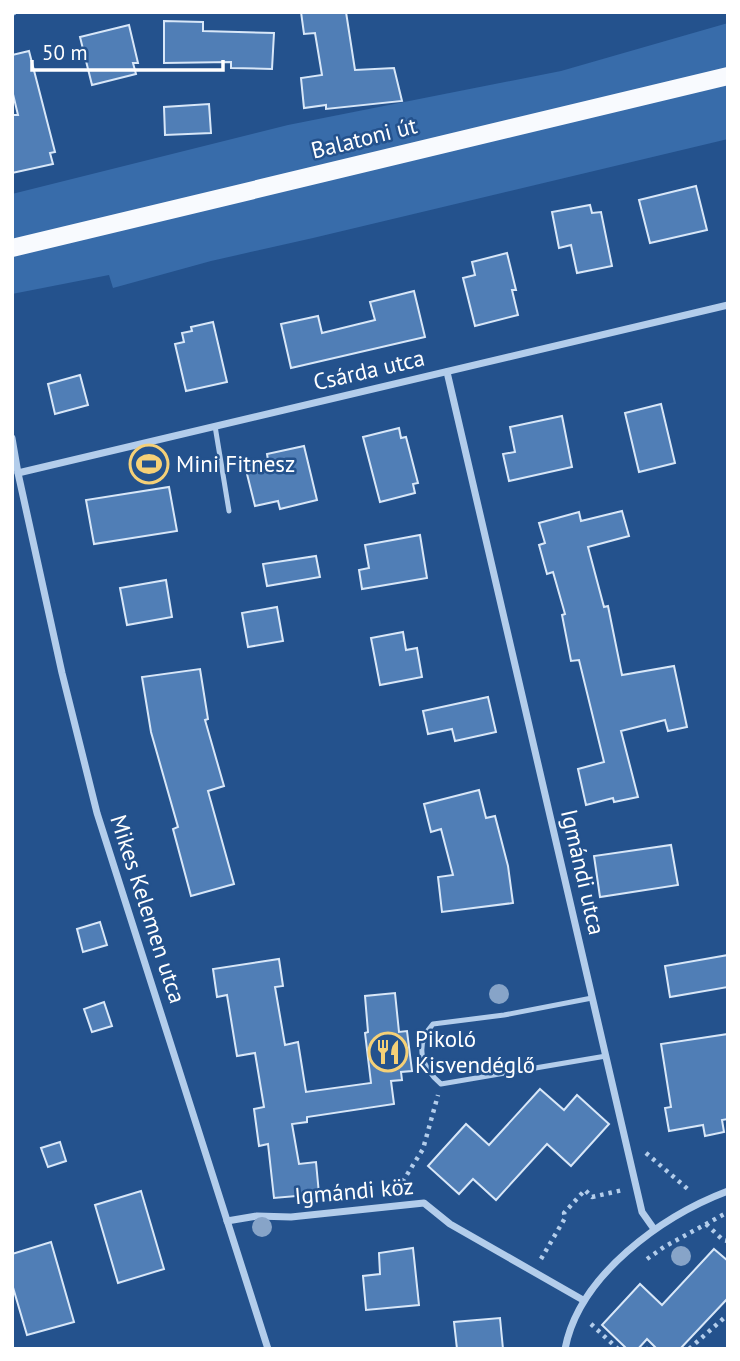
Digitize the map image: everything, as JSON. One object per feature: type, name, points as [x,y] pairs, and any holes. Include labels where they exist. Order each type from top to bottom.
[{"type":"main road","name":"Balatoni út","points":[[12,248],[728,76]]},
{"type":"street","name":"Csárda utca","points":[[18,473],[728,304]]},
{"type":"street","name":"Igmándi utca","points":[[447,372],[642,1212],[654,1229]]},
{"type":"street","name":"Mikes Kelemen utca","points":[[12,438],[62,673],[97,813],[268,1349]]},
{"type":"street","points":[[565,1349],[583,1300],[612,1266],[654,1229],[728,1191]]},
{"type":"street","name":"Igmándi köz","points":[[227,1222],[257,1216],[291,1217],[424,1203],[450,1224],[583,1300]]},
{"type":"lane","points":[[215,426],[229,511]]},
{"type":"lane","points":[[592,998],[504,1015],[433,1024],[422,1041],[421,1056],[429,1071],[441,1084],[606,1056]]},
{"type":"path","points":[[387,1207],[423,1149],[441,1084]]},
{"type":"path","points":[[624,1133],[704,1202]]},
{"type":"path","points":[[534,1271],[565,1218],[564,1213],[585,1190],[592,1197],[636,1187]]},
{"type":"path","points":[[637,1266],[664,1247],[728,1212]]},
{"type":"path","points":[[706,1224],[723,1240],[728,1241]]},
{"type":"path","points":[[587,1333],[597,1314]]},
{"type":"path","points":[[689,1349],[724,1318],[728,1321]]},
{"type":"path","points":[[591,1324],[618,1349]]},
{"type":"shaded area","points":[[728,23],[728,139],[211,261],[113,288],[109,275],[12,294],[12,194],[288,125],[561,71]]},
{"type":"building","points":[[301,12],[346,12],[355,70],[394,68],[402,101],[326,109],[326,105],[304,108],[301,78],[322,75],[315,33],[304,34]]},
{"type":"building","points":[[164,21],[203,22],[203,31],[274,33],[272,69],[231,68],[231,62],[164,63]]},
{"type":"building","points":[[129,25],[138,63],[133,63],[136,74],[92,85],[80,37]]},
{"type":"building","points":[[29,51],[55,152],[50,153],[53,164],[12,173],[12,115],[18,115],[12,90],[12,55]]},
{"type":"building","points":[[209,104],[211,133],[165,135],[164,107]]},
{"type":"building","points":[[696,186],[707,230],[650,243],[639,200]]},
{"type":"building","points":[[590,205],[592,213],[601,212],[612,266],[577,273],[571,245],[559,248],[552,212]]},
{"type":"building","points":[[507,253],[516,290],[512,290],[518,315],[475,326],[463,278],[475,275],[472,262]]},
{"type":"building","points":[[414,291],[425,337],[291,368],[281,324],[318,316],[322,333],[375,320],[370,302]]},
{"type":"building","points":[[213,322],[227,382],[186,391],[175,344],[184,342],[182,333],[192,331],[191,327]]},
{"type":"building","points":[[80,375],[88,405],[55,414],[48,384]]},
{"type":"building","points":[[661,404],[675,463],[639,472],[625,413]]},
{"type":"building","points":[[562,416],[572,467],[509,481],[503,454],[515,452],[510,427]]},
{"type":"building","points":[[399,428],[401,438],[406,437],[418,483],[413,484],[415,493],[380,502],[363,437]]},
{"type":"building","points":[[304,446],[317,500],[280,509],[278,501],[255,506],[245,466],[268,460],[267,454]]},
{"type":"building","points":[[169,487],[177,531],[94,544],[86,500]]},
{"type":"building","points":[[622,511],[629,536],[588,547],[604,607],[608,606],[622,675],[674,666],[687,727],[668,731],[665,720],[621,731],[638,797],[614,802],[613,798],[586,805],[578,769],[604,762],[579,660],[571,661],[562,615],[565,614],[553,572],[547,574],[539,545],[545,543],[539,523],[579,512],[581,521]]},
{"type":"building","points":[[420,535],[427,578],[362,589],[359,570],[369,568],[365,545]]},
{"type":"building","points":[[316,556],[320,577],[267,586],[263,564]]},
{"type":"building","points":[[166,580],[172,617],[127,625],[120,588]]},
{"type":"building","points":[[277,607],[283,641],[248,647],[242,613]]},
{"type":"building","points":[[403,632],[406,650],[417,648],[422,677],[380,685],[371,638]]},
{"type":"building","points":[[200,669],[208,719],[205,720],[224,786],[208,791],[234,884],[191,896],[173,829],[178,827],[151,732],[142,677]]},
{"type":"building","points":[[488,697],[496,732],[455,741],[452,729],[428,734],[423,711]]},
{"type":"building","points":[[479,790],[486,818],[495,816],[508,866],[513,903],[442,912],[438,877],[453,875],[441,829],[431,832],[424,804]]},
{"type":"building","points":[[671,845],[678,885],[600,897],[594,856]]},
{"type":"building","points":[[100,922],[107,945],[83,952],[77,929]]},
{"type":"building","points":[[728,955],[728,987],[670,997],[665,966]]},
{"type":"building","points":[[279,959],[283,986],[275,987],[285,1045],[298,1042],[306,1092],[371,1083],[365,1033],[368,1032],[365,996],[395,993],[399,1032],[407,1031],[412,1071],[401,1072],[402,1080],[391,1081],[394,1104],[307,1117],[307,1122],[292,1124],[299,1164],[316,1162],[319,1194],[274,1198],[268,1144],[259,1146],[254,1109],[264,1107],[255,1053],[237,1056],[227,995],[217,997],[213,969]]},
{"type":"building","points":[[104,1002],[112,1026],[92,1032],[84,1009]]},
{"type":"building","points":[[728,1034],[728,1119],[722,1120],[724,1132],[705,1136],[703,1125],[669,1131],[665,1108],[671,1107],[661,1044]]},
{"type":"building","points":[[540,1089],[564,1110],[577,1095],[609,1124],[571,1166],[547,1144],[496,1200],[473,1179],[459,1194],[428,1166],[466,1124],[489,1145]]},
{"type":"building","points":[[60,1142],[66,1161],[48,1167],[41,1148]]},
{"type":"building","points":[[141,1191],[164,1269],[118,1283],[95,1205]]},
{"type":"building","points":[[51,1242],[74,1322],[27,1335],[12,1284],[12,1254]]},
{"type":"building","points":[[413,1248],[419,1305],[366,1310],[363,1276],[380,1274],[379,1253]]},
{"type":"building","points":[[714,1249],[728,1261],[728,1298],[680,1349],[657,1349],[647,1339],[638,1349],[627,1349],[602,1325],[640,1284],[662,1305]]},
{"type":"building","points":[[500,1318],[503,1349],[457,1349],[454,1322]]},
{"type":"place","name":"Mini Fitnesz","points":[[149,464]]},
{"type":"place","name":"Pikoló Kisvendéglő","points":[[388,1052]]}]
